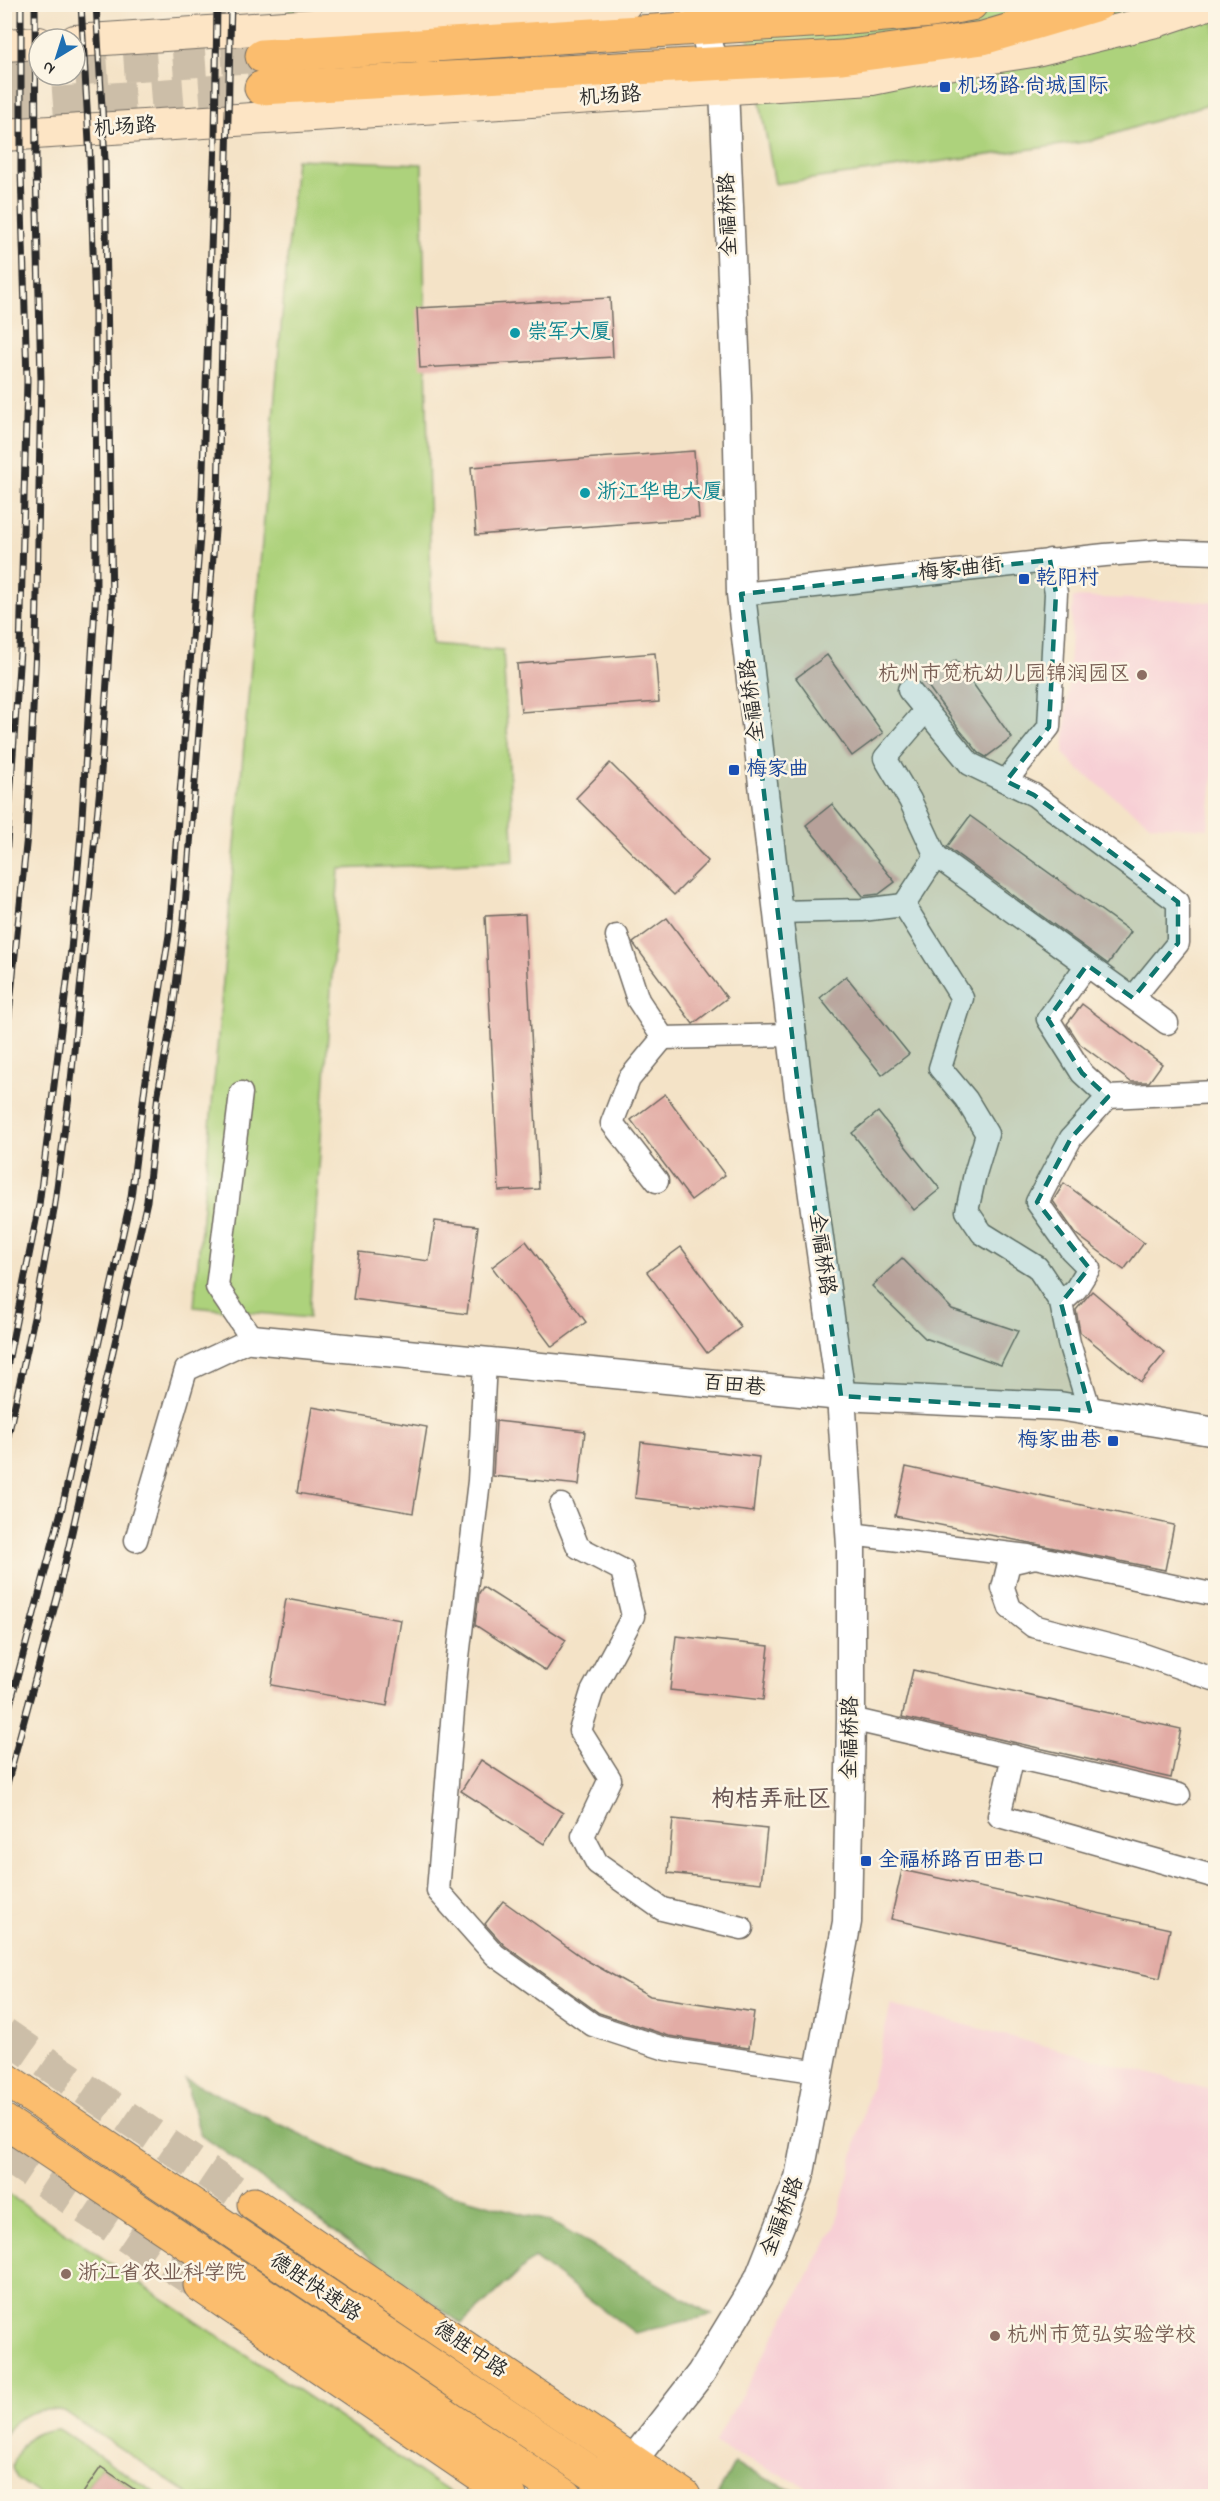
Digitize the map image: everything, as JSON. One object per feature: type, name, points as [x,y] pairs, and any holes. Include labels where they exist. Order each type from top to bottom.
[{"type":"main road","points":[[87,40],[625,4]]},
{"type":"main road","name":"机场路","points":[[971,4],[932,11],[699,17],[262,72],[872,79],[941,65],[1032,51],[1156,21],[1207,4]]},
{"type":"main road","name":"机场路","points":[[4,135],[720,77],[842,57],[983,38],[1098,4]]},
{"type":"main road","points":[[4,45],[27,44]]},
{"type":"main road","name":"德胜快速路","points":[[4,2078],[626,2496]]},
{"type":"main road","name":"德胜快速路","points":[[4,2121],[566,2496]]},
{"type":"main road","name":"德胜中路","points":[[254,2204],[684,2496]]},
{"type":"main road","points":[[200,2285],[510,2496]]},
{"type":"main road","points":[[511,2420],[633,2479],[660,2496]]},
{"type":"street","name":"全福桥路","points":[[633,2460],[701,2373],[759,2278],[799,2178],[847,1922],[851,1719],[850,1534],[841,1396],[792,1035],[741,594],[737,396],[720,77],[699,17]]},
{"type":"street","name":"梅家曲街","points":[[741,594],[1050,560],[1158,551],[1215,553]]},
{"type":"street","points":[[1006,781],[1049,727],[1056,593],[1050,560]]},
{"type":"street","points":[[909,690],[970,764],[1034,795],[1178,902],[1178,943],[1133,998]]},
{"type":"street","points":[[926,710],[885,758],[910,800],[936,856],[1167,1023]]},
{"type":"street","points":[[904,905],[936,856]]},
{"type":"street","points":[[778,912],[862,910],[904,905]]},
{"type":"street","points":[[904,905],[962,998],[940,1068],[966,1099],[987,1134],[967,1211],[982,1233],[1037,1267],[1061,1303],[1069,1343],[1090,1411]]},
{"type":"street","points":[[617,936],[638,1000],[663,1038]]},
{"type":"street","points":[[1087,965],[1048,1020],[1082,1073],[1108,1097]]},
{"type":"street","points":[[657,1181],[612,1123],[629,1079],[663,1038],[792,1035]]},
{"type":"street","points":[[136,1540],[186,1370],[252,1339],[217,1287],[241,1092]]},
{"type":"street","points":[[1061,1303],[1076,1289],[1089,1268],[1071,1250],[1036,1202],[1071,1138],[1108,1097],[1215,1092]]},
{"type":"street","name":"百田巷","points":[[252,1339],[841,1396],[1059,1406],[1215,1432]]},
{"type":"street","points":[[485,1362],[479,1481],[456,1674],[438,1891],[495,1955],[592,2025],[666,2049],[820,2072]]},
{"type":"street","points":[[561,1505],[578,1547],[622,1569],[633,1616],[592,1692],[580,1731],[610,1779],[583,1836],[597,1863],[662,1909],[742,1928]]},
{"type":"street","points":[[850,1534],[1035,1557],[1215,1595]]},
{"type":"street","points":[[1035,1557],[1010,1563],[1003,1588],[1010,1608],[1033,1626],[1135,1652],[1215,1680]]},
{"type":"street","points":[[851,1719],[1179,1795]]},
{"type":"street","points":[[1013,1756],[999,1816],[1215,1877]]},
{"type":"highlighted area","points":[[1050,560],[1056,593],[1049,727],[1006,781],[1034,795],[1178,902],[1178,943],[1133,998],[1087,965],[1048,1019],[1082,1073],[1108,1097],[1071,1138],[1037,1202],[1089,1268],[1061,1303],[1090,1411],[841,1396],[799,1095],[741,594]]},
{"type":"shaded area","name":"杭州市笕杭幼儿园锦润园区","points":[[1073,597],[1215,602],[1216,749],[1208,829],[1151,825],[1078,769],[1064,754]]},
{"type":"shaded area","name":"杭州市笕弘实验学校","points":[[891,2005],[1215,2091],[1215,2496],[826,2496],[714,2444],[835,2228]]},
{"type":"green space","points":[[289,4],[1215,5],[1215,102],[1091,141],[775,184],[742,5],[289,13]]},
{"type":"green space","points":[[296,159],[422,164],[432,644],[503,650],[514,861],[339,869],[309,1318],[194,1307]]},
{"type":"green space","points":[[185,2079],[388,2176],[551,2222],[712,2315],[635,2333],[534,2258],[462,2324],[200,2134]]},
{"type":"green space","name":"浙江省农业科学院","points":[[5,2192],[455,2496],[192,2496],[64,2411],[46,2410],[30,2413],[16,2421],[5,2434]]},
{"type":"green space","points":[[59,2429],[160,2496],[144,2496],[101,2467],[81,2496],[42,2496],[17,2478],[12,2468],[19,2451],[28,2439],[41,2432]]},
{"type":"green space","points":[[734,2464],[804,2496],[717,2496]]},
{"type":"building","name":"崇军大厦","points":[[610,298],[613,357],[420,368],[417,308]]},
{"type":"building","name":"浙江华电大厦","points":[[694,451],[699,518],[476,535],[471,467]]},
{"type":"building","points":[[655,653],[659,702],[521,712],[517,664]]},
{"type":"building","points":[[827,655],[883,733],[852,756],[796,678]]},
{"type":"building","points":[[956,660],[1012,738],[986,757],[979,753],[959,729],[925,682]]},
{"type":"building","points":[[610,763],[708,861],[674,895],[576,798]]},
{"type":"building","points":[[832,804],[895,882],[879,894],[863,896],[806,825]]},
{"type":"building","points":[[970,816],[1131,932],[1108,964],[947,847]]},
{"type":"building","points":[[525,914],[539,1189],[499,1191],[485,916]]},
{"type":"building","points":[[667,918],[727,998],[693,1024],[633,943]]},
{"type":"building","points":[[846,976],[909,1054],[882,1075],[820,998]]},
{"type":"building","points":[[1082,1004],[1162,1064],[1149,1082],[1131,1082],[1080,1044],[1067,1024]]},
{"type":"building","points":[[665,1094],[725,1175],[691,1200],[631,1120]]},
{"type":"building","points":[[878,1112],[940,1189],[914,1210],[852,1133]]},
{"type":"building","points":[[1064,1183],[1144,1243],[1124,1270],[1076,1234],[1053,1201]]},
{"type":"building","points":[[435,1221],[478,1226],[467,1314],[353,1299],[359,1252],[429,1261]]},
{"type":"building","points":[[526,1241],[586,1322],[552,1347],[492,1267]]},
{"type":"building","points":[[681,1247],[741,1327],[707,1353],[647,1272]]},
{"type":"building","points":[[902,1258],[952,1309],[1018,1331],[1001,1365],[925,1338],[872,1286]]},
{"type":"building","points":[[1092,1291],[1165,1353],[1141,1382],[1080,1332],[1076,1310]]},
{"type":"building","points":[[312,1407],[427,1427],[413,1513],[297,1493]]},
{"type":"building","points":[[496,1421],[585,1431],[579,1485],[493,1476]]},
{"type":"building","points":[[641,1442],[759,1457],[753,1512],[635,1498]]},
{"type":"building","points":[[906,1467],[1174,1525],[1165,1570],[895,1516]]},
{"type":"building","points":[[483,1587],[566,1640],[546,1671],[475,1625],[479,1593]]},
{"type":"building","points":[[286,1599],[401,1620],[387,1706],[271,1685]]},
{"type":"building","points":[[676,1636],[769,1646],[763,1700],[670,1690]]},
{"type":"building","points":[[913,1670],[1181,1729],[1171,1778],[902,1717]]},
{"type":"building","points":[[481,1760],[563,1813],[544,1844],[461,1791]]},
{"type":"building","points":[[673,1819],[767,1829],[761,1883],[668,1873]]},
{"type":"building","points":[[902,1870],[1170,1929],[1160,1978],[891,1919]]},
{"type":"building","points":[[503,1901],[586,1960],[650,1996],[754,2012],[749,2048],[669,2036],[599,2013],[504,1945],[485,1924]]},
{"type":"building","points":[[101,2467],[144,2496],[81,2496]]},
{"type":"tunnel","points":[[87,68],[262,56]]},
{"type":"tunnel","points":[[4,74],[27,73]]},
{"type":"tunnel","points":[[4,107],[261,88]]},
{"type":"tunnel","points":[[4,2034],[254,2204]]},
{"type":"tunnel","points":[[4,2154],[200,2285]]},
{"type":"railway","points":[[4,243],[8,4]]},
{"type":"railway","points":[[4,887],[20,651],[27,381],[21,171],[21,4]]},
{"type":"railway","points":[[4,1064],[27,835],[36,648],[41,381],[35,4]]},
{"type":"railway","points":[[4,1382],[39,1205],[71,950],[81,833],[96,589],[95,310],[90,159],[81,4]]},
{"type":"railway","points":[[4,1454],[36,1309],[54,1210],[71,1081],[100,787],[112,605],[105,160],[96,4]]},
{"type":"railway","points":[[4,1727],[62,1508],[131,1197],[145,1086],[169,935],[201,523],[215,140],[217,4]]},
{"type":"railway","points":[[4,1795],[58,1594],[147,1201],[158,1093],[172,1019],[184,920],[218,493],[231,4]]},
{"type":"place","name":"机场路·尚城国际","points":[[945,87]]},
{"type":"place","name":"崇军大厦","points":[[515,333]]},
{"type":"place","name":"浙江华电大厦","points":[[585,493]]},
{"type":"place","name":"乾阳村","points":[[1024,579]]},
{"type":"place","name":"杭州市笕杭幼儿园锦润园区","points":[[1142,675]]},
{"type":"place","name":"梅家曲","points":[[734,770]]},
{"type":"place","name":"梅家曲巷","points":[[1113,1441]]},
{"type":"place","name":"全福桥路百田巷口","points":[[866,1861]]},
{"type":"place","name":"浙江省农业科学院","points":[[66,2274]]},
{"type":"place","name":"杭州市笕弘实验学校","points":[[995,2336]]},
{"type":"district","name":"枸桔弄社区","points":[[771,1800]]}]
